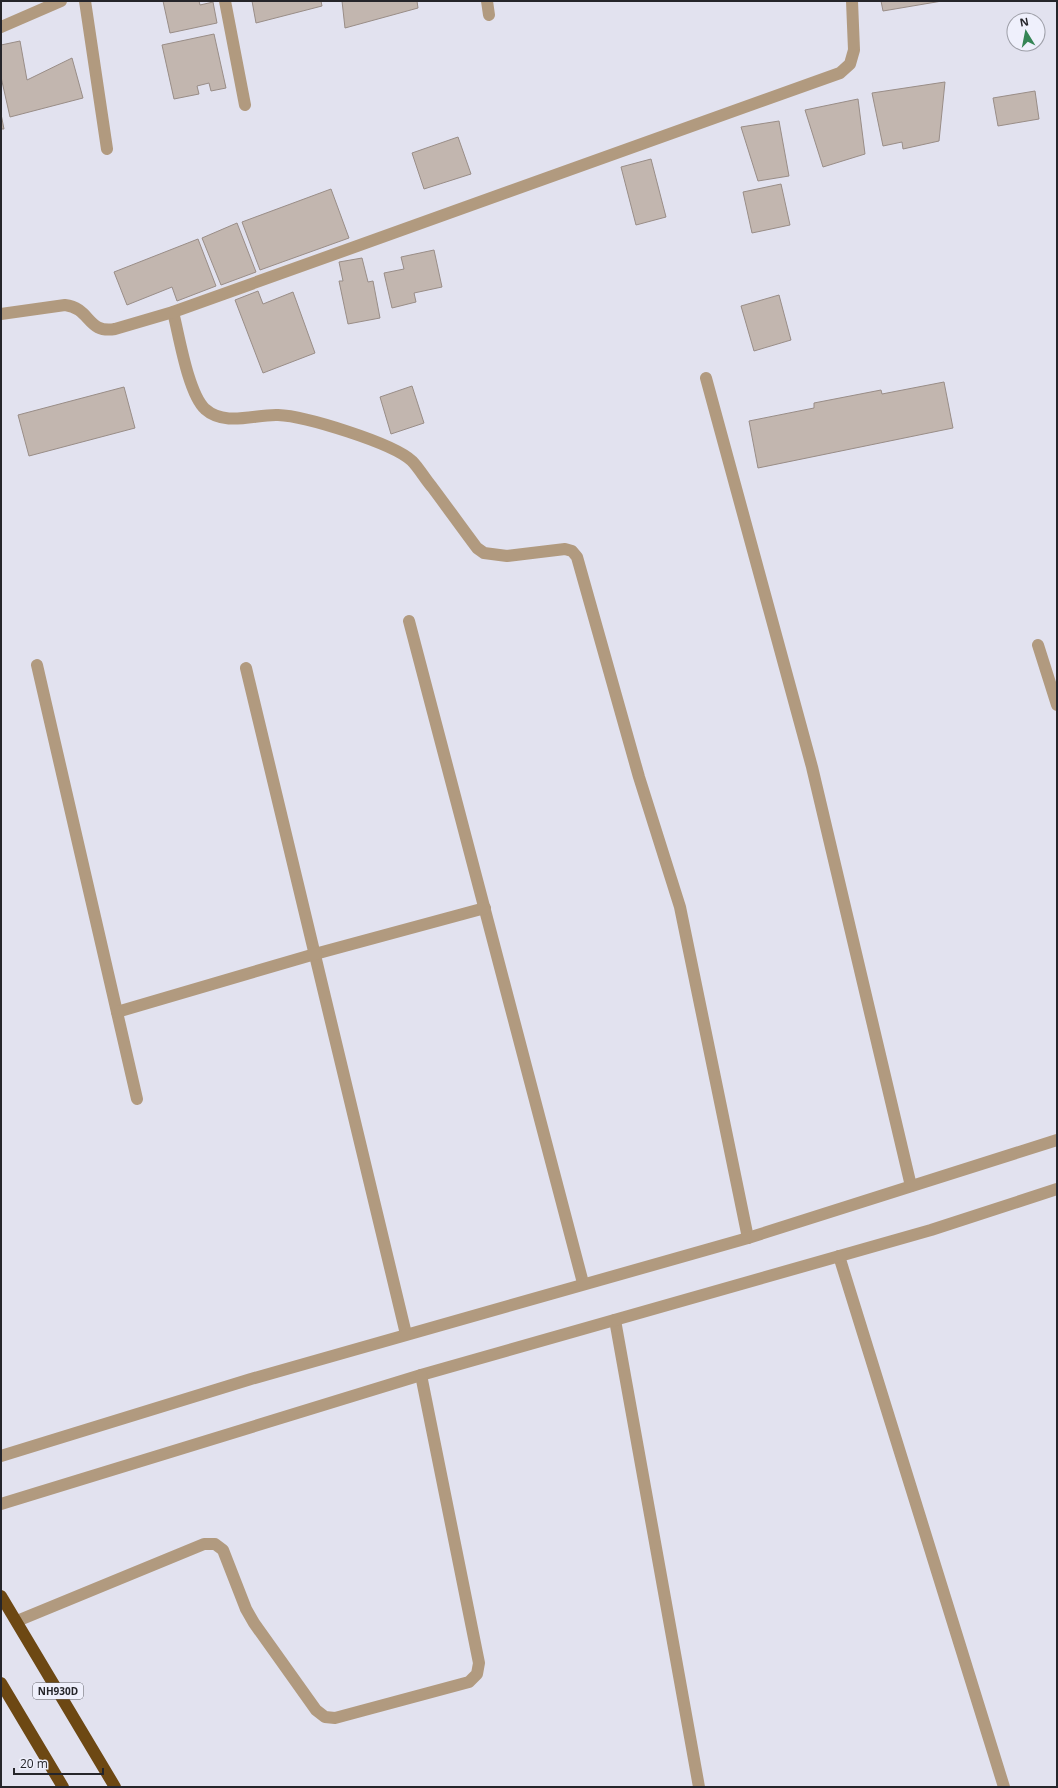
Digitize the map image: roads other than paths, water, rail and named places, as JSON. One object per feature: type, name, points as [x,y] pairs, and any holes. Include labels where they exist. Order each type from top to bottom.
[{"type":"highway","name":"NH930D","points":[[1,1596],[115,1787]]},
{"type":"highway","points":[[1,1683],[63,1787]]},
{"type":"street","points":[[1,27],[61,1]]},
{"type":"street","points":[[85,1],[108,149]]},
{"type":"street","points":[[225,1],[245,104]]},
{"type":"street","points":[[487,1],[489,15]]},
{"type":"street","points":[[1,314],[65,305],[73,306],[80,310],[99,329],[106,331],[174,312],[840,73],[850,64],[854,50],[852,1]]},
{"type":"street","points":[[174,312],[192,385],[198,400],[205,409],[219,416],[237,419],[276,415],[306,419],[390,447],[412,461],[477,548],[484,553],[507,556],[565,549],[572,551],[577,557],[639,777],[680,907],[748,1238]]},
{"type":"street","points":[[706,378],[812,767],[912,1186]]},
{"type":"street","points":[[409,621],[583,1284]]},
{"type":"street","points":[[1038,645],[1057,705]]},
{"type":"street","points":[[37,665],[137,1099]]},
{"type":"street","points":[[246,668],[406,1334]]},
{"type":"street","points":[[117,1012],[315,954],[485,908]]},
{"type":"street","points":[[1,1456],[251,1378],[748,1238],[1057,1140]]},
{"type":"street","points":[[1,1504],[421,1376],[931,1230],[1057,1189]]},
{"type":"street","points":[[839,1256],[1004,1787]]},
{"type":"street","points":[[615,1320],[699,1787]]},
{"type":"street","points":[[17,1621],[204,1544],[215,1544],[223,1550],[246,1609],[254,1623],[316,1710],[324,1717],[335,1718],[469,1682],[477,1674],[479,1663],[421,1376]]}]
